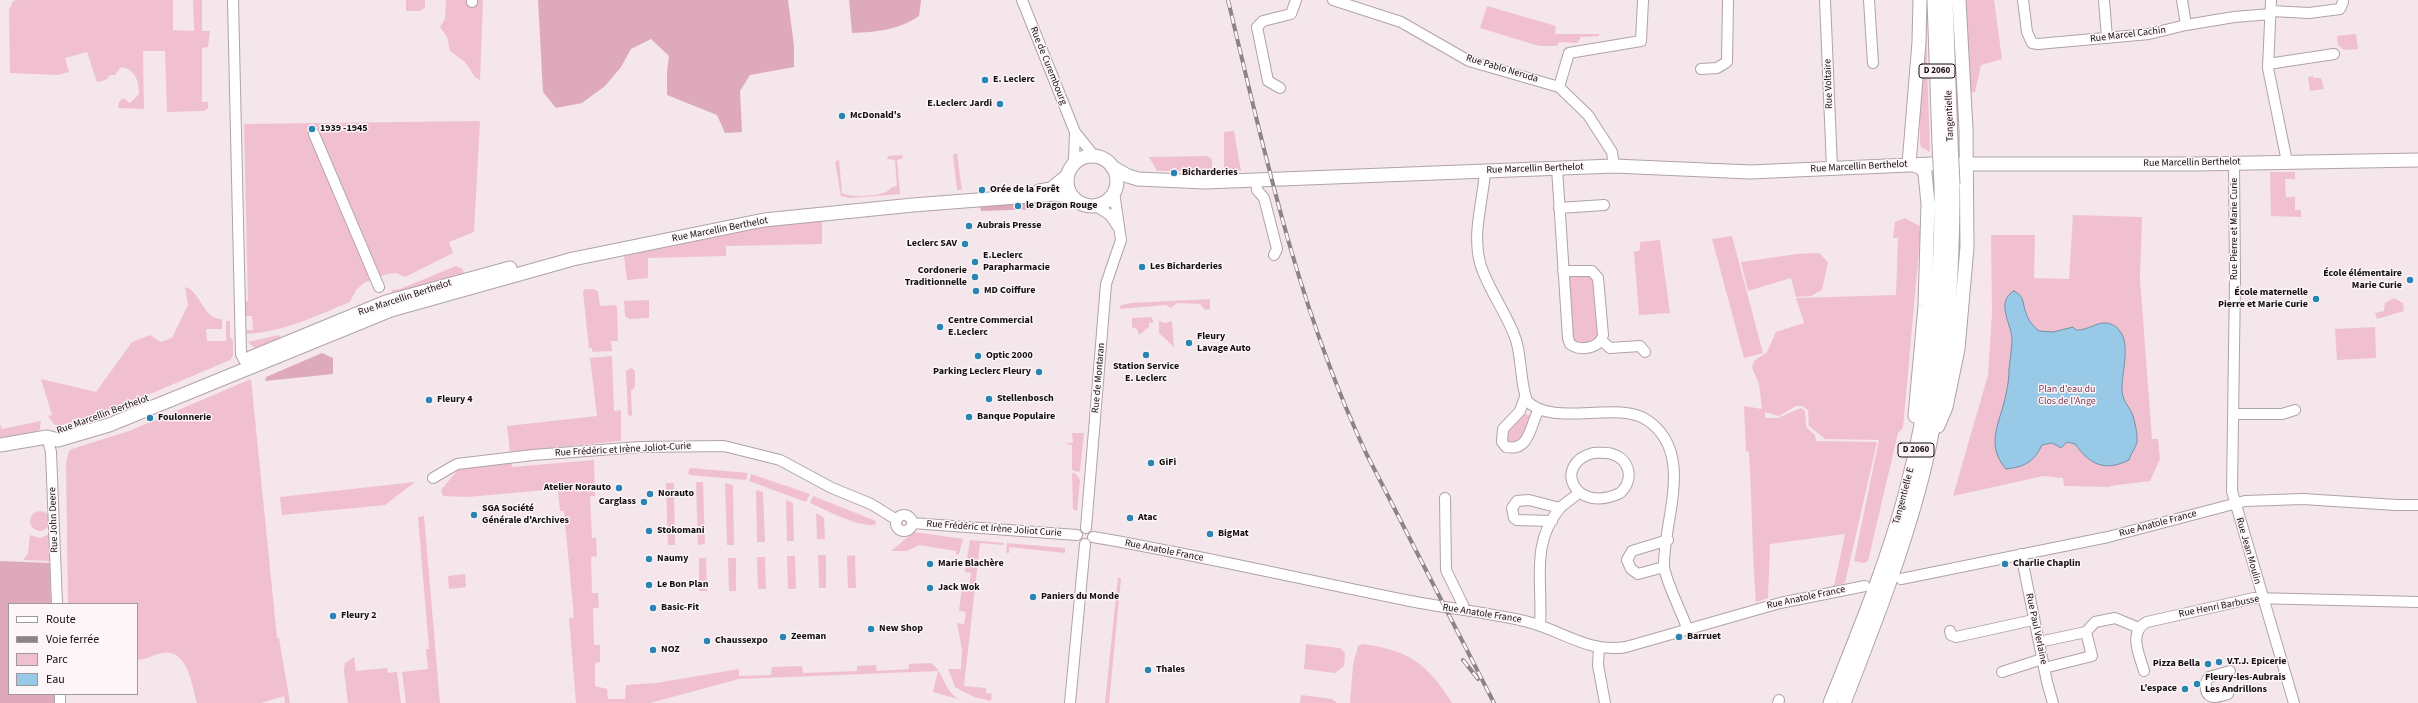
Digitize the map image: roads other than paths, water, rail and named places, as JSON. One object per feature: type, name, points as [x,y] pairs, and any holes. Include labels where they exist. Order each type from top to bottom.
[{"type":"main road","points":[[1882,567],[1911,442],[1925,306],[1928,250],[1927,181],[1920,168],[1910,164],[1919,42],[1920,0]]},
{"type":"main road","name":"D 2060","points":[[1934,0],[1945,142]]},
{"type":"main road","name":"Tangentielle","points":[[1946,0],[1945,142],[1947,184]]},
{"type":"main road","points":[[1929,448],[1946,407],[1958,349],[1967,247],[1968,190],[1964,164],[1966,129],[1959,0]]},
{"type":"main road","name":"Rue Marcellin Berthelot","points":[[47,437],[56,432],[106,417],[386,302],[510,268],[776,213],[1047,190],[1070,171],[1082,158],[1095,157],[1104,160],[1112,167],[1128,176],[1138,179],[1205,182],[1614,166],[1750,172],[1932,164]]},
{"type":"main road","name":"Rue Marcellin Berthelot","points":[[1964,164],[2234,163],[2418,160]]},
{"type":"main road","points":[[1968,190],[1981,164]]},
{"type":"main road","points":[[1112,167],[1116,181],[1115,190]]},
{"type":"main road","points":[[1070,171],[1068,187],[1073,197]]},
{"type":"main road","name":"Rue Marcellin Berthelot","points":[[47,437],[58,440],[109,425],[391,310],[573,259],[764,220],[913,205],[1056,194],[1073,197],[1083,205],[1096,206],[1110,198],[1115,190],[1138,179]]},
{"type":"main road","name":"D 2060","points":[[1844,703],[1898,558],[1929,448],[1951,303],[1947,184]]},
{"type":"main road","name":"Tangentielle E","points":[[1830,703],[1882,567],[1913,466],[1928,380],[1936,316],[1941,234],[1947,184]]},
{"type":"main road","points":[[0,445],[47,437]]},
{"type":"street","points":[[234,0],[241,354],[244,360]]},
{"type":"street","name":"Rue de Curembourg","points":[[1022,0],[1075,132],[1095,157]]},
{"type":"street","points":[[1280,88],[1268,81],[1257,27],[1263,21],[1291,14],[1296,0]]},
{"type":"street","name":"Rue Pablo Neruda","points":[[1333,0],[1401,22],[1469,60],[1559,87],[1588,115],[1612,152],[1614,166]]},
{"type":"street","points":[[1559,87],[1569,53],[1641,41],[1643,0]]},
{"type":"street","points":[[1701,69],[1717,68],[1727,62],[1728,0]]},
{"type":"street","name":"Rue Voltaire","points":[[1825,0],[1832,168]]},
{"type":"street","points":[[1869,0],[1873,63]]},
{"type":"street","name":"Rue Marcel Cachin","points":[[2023,0],[2027,32],[2032,43],[2038,44],[2149,34],[2186,25],[2271,12],[2309,13],[2340,9],[2343,2]]},
{"type":"street","points":[[2104,0],[2107,38]]},
{"type":"street","points":[[2182,0],[2186,25]]},
{"type":"street","points":[[2272,0],[2268,64],[2287,162]]},
{"type":"street","points":[[2268,64],[2334,54]]},
{"type":"street","name":"Rue de Curembourg","points":[[1070,171],[1074,159],[1075,132]]},
{"type":"street","points":[[314,134],[379,287]]},
{"type":"street","name":"Rue Pierre et Marie Curie","points":[[2234,163],[2234,414],[2232,491],[2235,504]]},
{"type":"street","points":[[1557,168],[1563,271],[1570,344],[1578,348],[1591,347],[1602,341]]},
{"type":"street","points":[[1485,171],[1477,226],[1478,250],[1487,281],[1511,327],[1517,342],[1525,397],[1520,411],[1503,429],[1502,442],[1506,448],[1518,448],[1527,442],[1539,409]]},
{"type":"street","points":[[1256,180],[1257,190],[1264,198],[1277,249],[1274,255]]},
{"type":"street","name":"Rue de Montaran","points":[[1086,528],[1106,284],[1119,250],[1120,230],[1115,190]]},
{"type":"street","points":[[1559,208],[1604,205]]},
{"type":"street","points":[[1096,206],[1110,215],[1120,230]]},
{"type":"street","points":[[1563,271],[1592,271],[1598,278],[1602,341],[1610,348],[1640,346],[1646,352]]},
{"type":"street","points":[[1525,397],[1531,405],[1539,409],[1567,414],[1624,413],[1641,417],[1656,427],[1669,446],[1674,500],[1664,567],[1687,628]]},
{"type":"street","points":[[2234,414],[2282,414],[2295,410]]},
{"type":"street","name":"Rue John Deere","points":[[47,437],[51,452],[57,603]]},
{"type":"street","name":"Rue Frédéric et Irène Joliot-Curie","points":[[434,478],[457,464],[533,455],[640,447],[724,446],[780,460],[832,488],[871,504],[897,520]]},
{"type":"street","points":[[1606,453],[1613,454],[1626,463],[1629,471],[1629,482],[1620,493],[1595,498],[1584,497],[1579,493],[1575,488],[1572,475],[1575,463],[1581,458],[1594,454],[1606,453]]},
{"type":"street","points":[[1540,625],[1539,554],[1552,521],[1560,508],[1579,493]]},
{"type":"street","points":[[1445,498],[1446,570],[1463,605],[1463,610]]},
{"type":"street","name":"Rue Anatole France","points":[[1901,579],[2108,537],[2235,504],[2257,500],[2303,499],[2396,505],[2418,504]]},
{"type":"street","points":[[1552,521],[1517,520],[1514,518],[1512,508],[1517,501],[1525,500],[1560,508]]},
{"type":"street","name":"Rue Jean Moulin","points":[[2235,504],[2294,703]]},
{"type":"street","name":"Rue Frédéric et Irène Joliot Curie","points":[[897,520],[897,528],[901,531],[908,530],[912,524],[1077,535]]},
{"type":"street","points":[[1086,528],[1092,532],[1093,537],[1089,543],[1080,543],[1077,535],[1079,531],[1086,528]]},
{"type":"street","name":"Rue Anatole France","points":[[1093,537],[1540,625],[1599,648],[1626,647],[1687,628],[1780,603],[1865,586]]},
{"type":"street","points":[[1664,567],[1638,574],[1631,569],[1627,560],[1632,551],[1668,540]]},
{"type":"street","points":[[1070,703],[1085,544]]},
{"type":"street","name":"Rue Paul Verlaine","points":[[2021,554],[2033,620],[2053,703]]},
{"type":"street","name":"Rue Henri Barbusse","points":[[2139,628],[2147,622],[2262,598],[2418,602]]},
{"type":"street","points":[[2039,642],[2086,632],[2095,622],[2115,618],[2139,628],[2136,643],[2144,671]]},
{"type":"street","points":[[1950,631],[1951,635],[1956,637],[2033,620]]},
{"type":"street","points":[[2002,672],[2043,663],[2092,656],[2086,632]]},
{"type":"street","points":[[1599,648],[1598,665],[1605,703]]},
{"type":"street","points":[[2228,694],[2215,698],[2211,696],[2207,693],[2206,683],[2209,677],[2230,671]]},
{"type":"water","points":[[2014,291],[2022,298],[2028,318],[2039,331],[2053,332],[2073,327],[2076,330],[2081,330],[2101,323],[2106,323],[2116,327],[2121,333],[2125,348],[2122,391],[2132,413],[2137,435],[2137,441],[2129,460],[2113,466],[2105,466],[2092,461],[2086,457],[2075,444],[2067,442],[2061,448],[2052,443],[2042,445],[2032,460],[2018,467],[2006,469],[1999,460],[1996,451],[1996,432],[2007,388],[2012,343],[2005,307],[2008,296]]},
{"type":"railway","points":[[1228,0],[1285,230],[1321,343],[1342,398],[1366,453],[1494,703]]},
{"type":"railway","points":[[1463,660],[1478,679]]},
{"type":"place","name":"E. Leclerc","points":[[985,80]]},
{"type":"place","name":"E.Leclerc Jardi","points":[[1000,104]]},
{"type":"place","name":"McDonald's","points":[[842,116]]},
{"type":"place","name":"1939 -1945","points":[[312,129]]},
{"type":"place","name":"Bicharderies","points":[[1174,173]]},
{"type":"place","name":"Orée de la Forêt","points":[[982,190]]},
{"type":"place","name":"le Dragon Rouge","points":[[1018,206]]},
{"type":"place","name":"Aubrais Presse","points":[[969,226]]},
{"type":"place","name":"Leclerc SAV","points":[[965,244]]},
{"type":"place","name":"E.Leclerc Parapharmacie","points":[[975,262]]},
{"type":"place","name":"Les Bicharderies","points":[[1142,267]]},
{"type":"place","name":"Cordonerie Traditionnelle","points":[[975,277]]},
{"type":"place","name":"École élémentaire Marie Curie","points":[[2410,280]]},
{"type":"place","name":"MD Coiffure","points":[[976,291]]},
{"type":"place","name":"École maternelle Pierre et Marie Curie","points":[[2316,299]]},
{"type":"place","name":"Centre Commercial E.Leclerc","points":[[940,327]]},
{"type":"place","name":"Fleury Lavage Auto","points":[[1189,343]]},
{"type":"place","name":"Station Service E. Leclerc","points":[[1146,355]]},
{"type":"place","name":"Optic 2000","points":[[978,356]]},
{"type":"place","name":"Parking Leclerc Fleury","points":[[1039,372]]},
{"type":"place","name":"Stellenbosch","points":[[989,399]]},
{"type":"place","name":"Fleury 4","points":[[429,400]]},
{"type":"place","name":"Banque Populaire","points":[[969,417]]},
{"type":"place","name":"Foulonnerie","points":[[150,418]]},
{"type":"place","name":"GiFi","points":[[1151,463]]},
{"type":"place","name":"Atelier Norauto","points":[[619,488]]},
{"type":"place","name":"Norauto","points":[[650,494]]},
{"type":"place","name":"Carglass","points":[[644,502]]},
{"type":"place","name":"SGA Société Générale d'Archives","points":[[474,515]]},
{"type":"place","name":"Atac","points":[[1130,518]]},
{"type":"place","name":"Stokomani","points":[[649,531]]},
{"type":"place","name":"BigMat","points":[[1210,534]]},
{"type":"place","name":"Naumy","points":[[649,559]]},
{"type":"place","name":"Marie Blachère","points":[[930,564]]},
{"type":"place","name":"Charlie Chaplin","points":[[2005,564]]},
{"type":"place","name":"Le Bon Plan","points":[[649,585]]},
{"type":"place","name":"Jack Wok","points":[[930,588]]},
{"type":"place","name":"Paniers du Monde","points":[[1033,597]]},
{"type":"place","name":"Basic-Fit","points":[[653,608]]},
{"type":"place","name":"Fleury 2","points":[[333,616]]},
{"type":"place","name":"New Shop","points":[[871,629]]},
{"type":"place","name":"Zeeman","points":[[783,637]]},
{"type":"place","name":"Barruet","points":[[1679,637]]},
{"type":"place","name":"Chaussexpo","points":[[707,641]]},
{"type":"place","name":"NOZ","points":[[653,650]]},
{"type":"place","name":"V.T.J. Epicerie","points":[[2219,662]]},
{"type":"place","name":"Pizza Bella","points":[[2208,664]]},
{"type":"place","name":"Thales","points":[[1148,670]]},
{"type":"place","name":"Fleury-les-Aubrais Les Andrillons","points":[[2197,684]]},
{"type":"place","name":"L’espace","points":[[2185,689]]},
{"type":"park label","name":"Plan d'eau du Clos de l'Ange","points":[[2067,396]]}]
